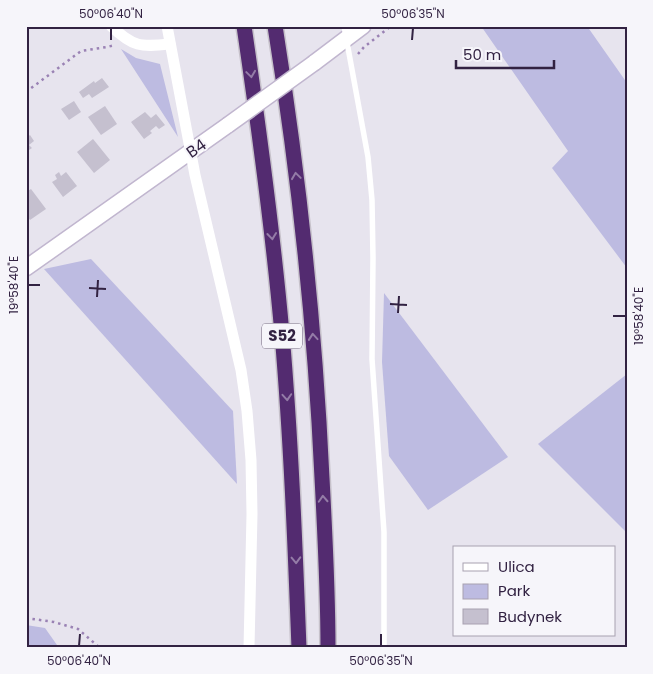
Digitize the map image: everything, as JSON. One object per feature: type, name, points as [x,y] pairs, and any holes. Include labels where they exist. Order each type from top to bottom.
[{"type":"highway","name":"S52","points":[[244,26],[263,152],[282,334],[292,466],[298,648]]},
{"type":"highway","name":"S52","points":[[275,26],[298,185],[311,312],[321,459],[328,648]]},
{"type":"street","points":[[111,26],[125,39],[141,45],[170,44]]},
{"type":"street","points":[[167,26],[195,175],[241,370],[247,411],[251,460],[252,514],[249,648]]},
{"type":"street","name":"B4","points":[[26,268],[314,63],[345,32],[363,26]]},
{"type":"lane","points":[[345,32],[368,157],[372,200],[374,258],[372,359],[384,532],[384,648]]},
{"type":"path","points":[[357,55],[364,47],[391,26]]},
{"type":"path","points":[[26,92],[81,51],[107,47],[125,39]]},
{"type":"path","points":[[26,618],[78,628],[100,648]]},
{"type":"green space","points":[[481,26],[587,26],[627,83],[627,268],[552,168],[568,151]]},
{"type":"green space","points":[[121,49],[136,58],[160,64],[178,137]]},
{"type":"green space","points":[[91,259],[233,411],[237,484],[44,269]]},
{"type":"green space","points":[[384,293],[508,457],[428,510],[389,456],[382,362]]},
{"type":"green space","points":[[627,374],[627,533],[538,444]]},
{"type":"green space","points":[[26,625],[45,628],[57,645],[68,648],[26,648]]},
{"type":"building","points":[[102,78],[109,87],[92,98],[89,94],[83,98],[79,92],[94,81],[95,83]]},
{"type":"building","points":[[74,101],[81,112],[69,120],[61,109]]},
{"type":"building","points":[[105,106],[117,124],[101,135],[88,117]]},
{"type":"building","points":[[145,112],[151,118],[156,114],[165,125],[159,129],[156,126],[150,131],[152,133],[144,139],[131,122]]},
{"type":"building","points":[[30,135],[34,141],[29,145],[32,148],[26,152],[26,138]]},
{"type":"building","points":[[93,139],[110,160],[94,173],[77,152]]},
{"type":"building","points":[[59,172],[61,176],[66,172],[77,186],[63,197],[52,182],[57,179],[55,175]]},
{"type":"building","points":[[31,189],[46,209],[30,220],[26,215],[26,192]]}]
